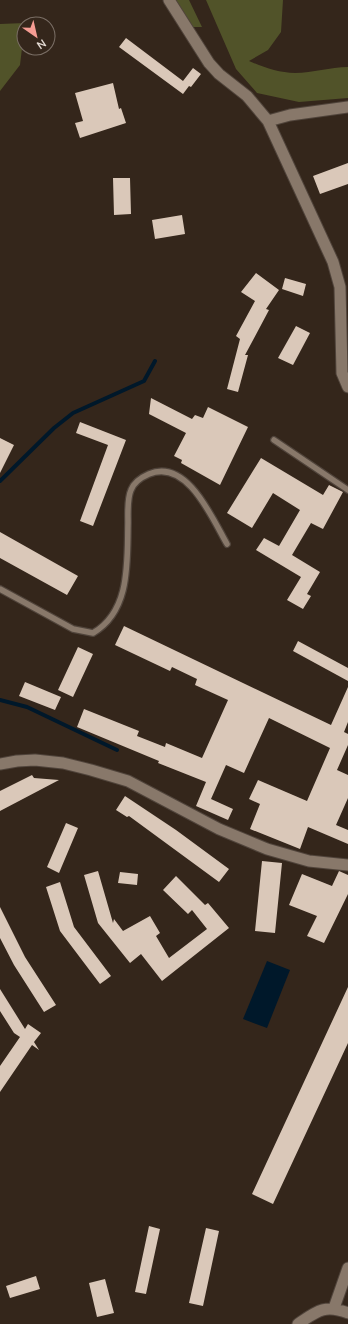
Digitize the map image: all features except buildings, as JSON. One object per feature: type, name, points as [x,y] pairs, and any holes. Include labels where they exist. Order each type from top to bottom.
[{"type":"street","points":[[169,0],[208,63],[219,74],[247,96],[268,121],[333,262],[340,288],[342,373],[348,387]]},
{"type":"street","points":[[268,121],[290,115],[348,107]]},
{"type":"street","points":[[0,764],[35,760],[63,763],[91,770],[128,781],[219,829],[267,849],[309,861],[348,865]]},
{"type":"street","points":[[334,1308],[348,1268]]},
{"type":"street","points":[[298,1324],[318,1310],[334,1308],[348,1313]]},
{"type":"lane","points":[[274,440],[348,490]]},
{"type":"lane","points":[[0,589],[73,629],[93,633],[105,626],[114,614],[125,585],[128,510],[131,490],[136,482],[154,472],[165,470],[172,472],[190,485],[227,544]]},
{"type":"green space","points":[[174,0],[189,0],[202,27],[191,27]]},
{"type":"green space","points":[[206,0],[283,0],[281,32],[268,50],[249,61],[271,69],[289,73],[302,73],[348,67],[348,98],[299,102],[257,93],[236,69]]},
{"type":"green space","points":[[16,23],[16,56],[21,56],[20,65],[0,91],[0,24]]},
{"type":"water","points":[[267,961],[290,970],[267,1028],[243,1019]]},
{"type":"waterway","points":[[0,481],[54,428],[73,413],[144,381],[155,361]]},
{"type":"waterway","points":[[0,700],[27,707],[117,750]]}]
